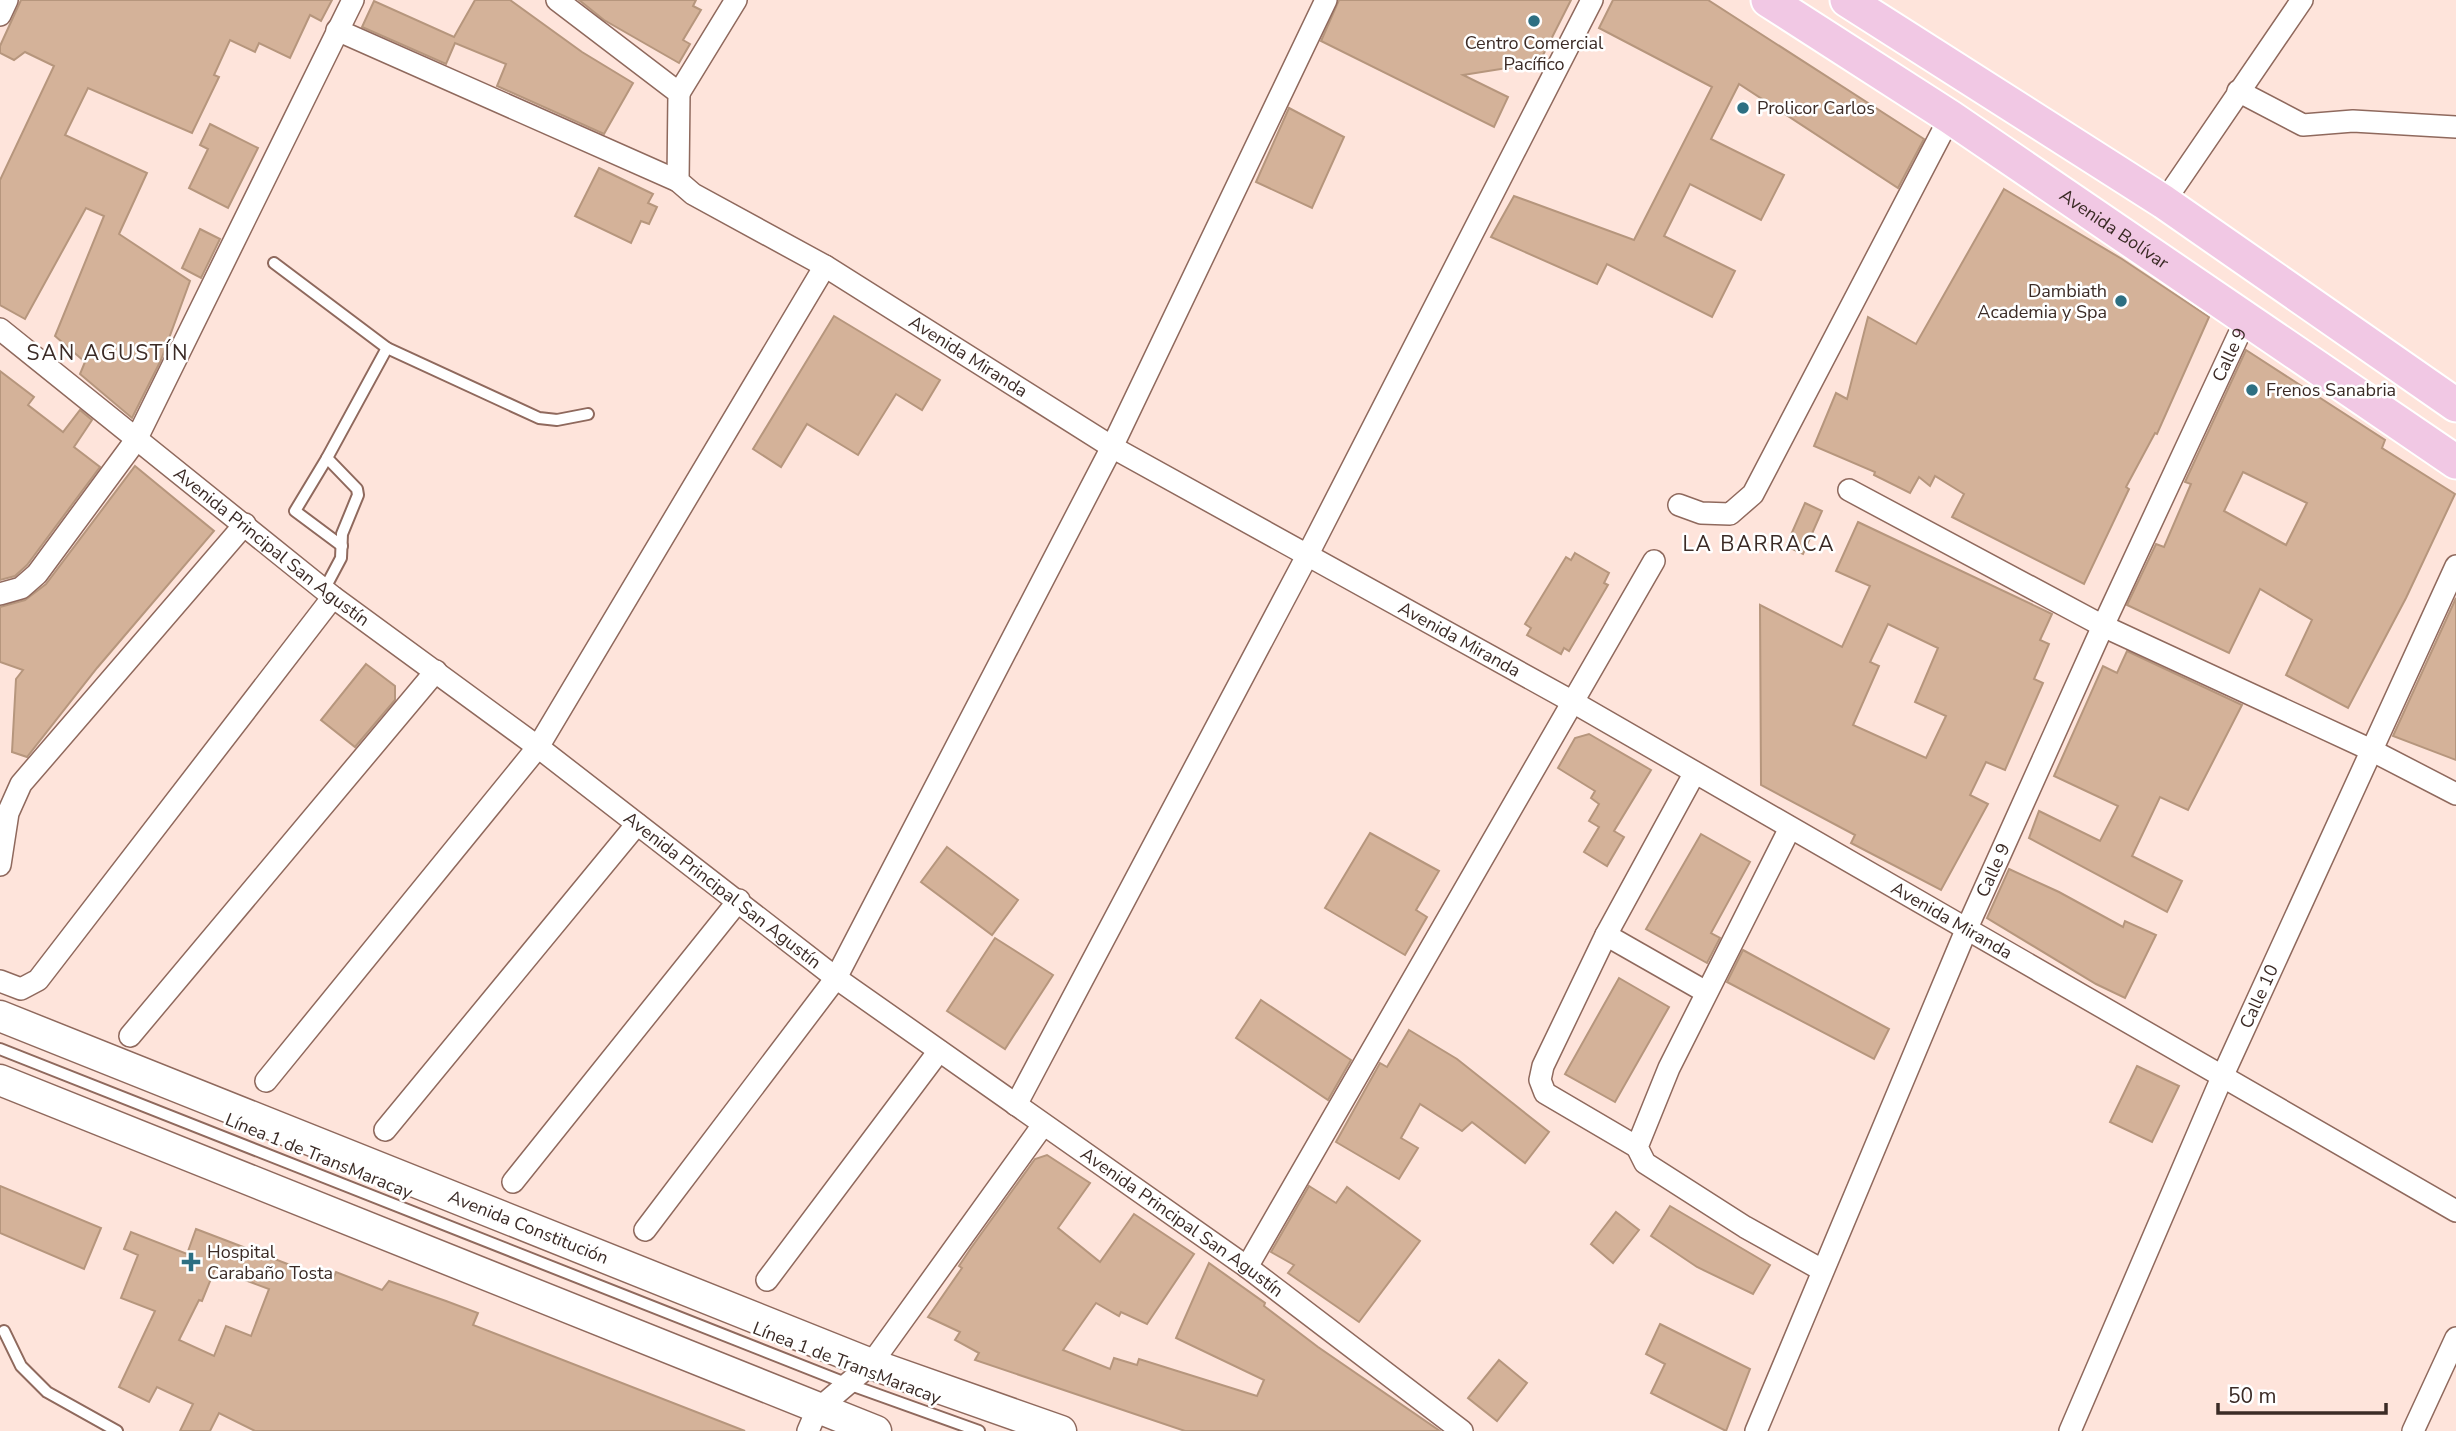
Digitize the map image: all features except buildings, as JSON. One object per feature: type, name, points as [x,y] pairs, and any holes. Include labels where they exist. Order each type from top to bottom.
[{"type":"main road","name":"Avenida Bolívar","points":[[1768,0],[1950,117],[2248,317],[2456,462]]},
{"type":"main road","points":[[1847,0],[2164,201],[2456,405]]},
{"type":"street","points":[[0,15],[7,0]]},
{"type":"street","points":[[0,594],[21,588],[37,574],[136,440],[353,0]]},
{"type":"street","points":[[557,0],[679,93]]},
{"type":"street","points":[[678,181],[679,93],[736,0]]},
{"type":"street","points":[[645,1230],[836,978],[1112,447],[1326,0]]},
{"type":"street","points":[[1016,1105],[1308,554],[1592,0]]},
{"type":"street","points":[[2164,201],[2302,0]]},
{"type":"street","name":"Avenida Miranda","points":[[337,30],[678,181],[693,194],[825,265],[1112,447],[1573,702],[1789,830],[1967,928],[2456,1211]]},
{"type":"street","points":[[2238,91],[2303,125],[2353,121],[2456,127]]},
{"type":"street","points":[[1679,505],[1701,513],[1730,514],[1753,495],[1950,117]]},
{"type":"street","points":[[266,1081],[538,747],[825,265]]},
{"type":"street","name":"Calle 9","points":[[1756,1431],[1967,928],[2102,626],[2248,317]]},
{"type":"street","name":"Avenida Principal San Agustín","points":[[0,329],[328,593],[538,747],[739,900],[836,978],[1247,1267],[1462,1431]]},
{"type":"street","points":[[1849,490],[2102,626],[2369,749],[2456,794]]},
{"type":"street","points":[[0,865],[8,813],[21,784],[245,524]]},
{"type":"street","points":[[1247,1267],[1654,561]]},
{"type":"street","name":"Calle 10","points":[[2070,1431],[2222,1075],[2369,749],[2456,566]]},
{"type":"street","points":[[0,981],[21,989],[38,980],[328,593]]},
{"type":"street","points":[[130,1036],[436,671]]},
{"type":"street","points":[[1694,774],[1606,935],[1543,1066],[1540,1080],[1545,1093],[1637,1147],[1645,1163],[1822,1270]]},
{"type":"street","points":[[386,1130],[637,824]]},
{"type":"street","points":[[1637,1147],[1669,1069],[1789,830]]},
{"type":"street","points":[[513,1182],[739,900]]},
{"type":"street","points":[[1606,935],[1706,992]]},
{"type":"street","name":"Avenida Constitución","points":[[0,1016],[871,1364],[1061,1431]]},
{"type":"street","points":[[767,1280],[939,1051]]},
{"type":"street","points":[[0,1080],[813,1421],[876,1431]]},
{"type":"street","points":[[813,1421],[871,1364],[1043,1125]]},
{"type":"street","points":[[2413,1431],[2456,1338]]},
{"type":"lane","points":[[274,263],[387,348],[539,418],[557,420],[588,414]]},
{"type":"lane","points":[[342,546],[295,511],[387,348]]},
{"type":"lane","points":[[327,458],[357,489],[358,495],[342,534],[341,558],[328,593]]},
{"type":"lane","name":"Línea 1 de TransMaracay","points":[[0,1049],[848,1384],[979,1431]]},
{"type":"lane","points":[[4,1331],[21,1366],[47,1392],[117,1431]]},
{"type":"place","name":"Centro Comercial Pacífico","points":[[1534,21]]},
{"type":"place","name":"Prolicor Carlos","points":[[1743,108]]},
{"type":"place","name":"Dambiath Academia y Spa","points":[[2121,301]]},
{"type":"place","name":"Frenos Sanabria","points":[[2252,390]]},
{"type":"place","name":"Hospital Carabaño Tosta","points":[[191,1262]]},
{"type":"district","name":"SAN AGUSTÍN","points":[[108,353]]},
{"type":"district","name":"LA BARRACA","points":[[1759,544]]}]
